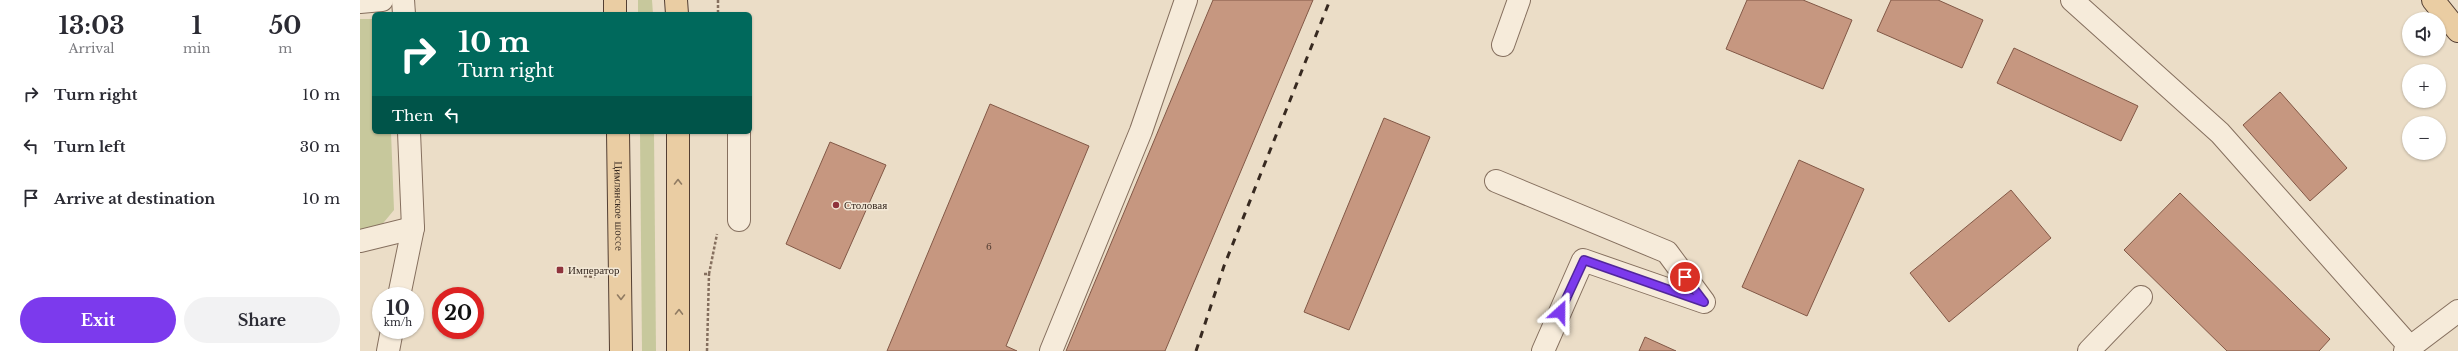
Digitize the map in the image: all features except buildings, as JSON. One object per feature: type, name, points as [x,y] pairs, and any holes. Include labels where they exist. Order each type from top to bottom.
[{"type":"main road","points":[[615,0],[616,12]]},
{"type":"main road","points":[[676,0],[677,12]]},
{"type":"main road","points":[[2433,0],[2458,31]]},
{"type":"main road","name":"Цимлянское шоссе","points":[[618,134],[621,351]]},
{"type":"main road","points":[[678,134],[678,351]]},
{"type":"lane","points":[[360,2],[382,0]]},
{"type":"lane","points":[[403,0],[404,12]]},
{"type":"lane","points":[[1051,351],[1141,131],[1186,0]]},
{"type":"lane","points":[[1503,45],[1519,0]]},
{"type":"lane","points":[[2072,0],[2220,133],[2408,349],[2458,311]]},
{"type":"lane","points":[[401,287],[413,228],[409,134]]},
{"type":"lane","points":[[739,134],[739,220]]},
{"type":"lane","points":[[1496,181],[1667,252],[1704,302],[1584,260],[1543,351]]},
{"type":"lane","points":[[360,241],[413,228]]},
{"type":"lane","points":[[2088,351],[2141,297]]},
{"type":"lane","points":[[388,351],[390,339]]},
{"type":"path","points":[[718,0],[718,12]]},
{"type":"path","points":[[707,351],[708,274]]},
{"type":"green space","points":[[638,0],[652,0],[653,12],[638,12]]},
{"type":"green space","points":[[360,19],[372,19],[372,134],[391,134],[394,210],[360,251]]},
{"type":"green space","points":[[640,134],[654,134],[656,351],[642,351]]},
{"type":"railway","points":[[1196,351],[1224,266],[1330,0]]},
{"type":"place","name":"Столовая","points":[[836,205]]},
{"type":"place","name":"Император","points":[[560,270]]},
{"type":"route","points":[[1560,312],[1584,260],[1704,302],[1685,277]]}]
